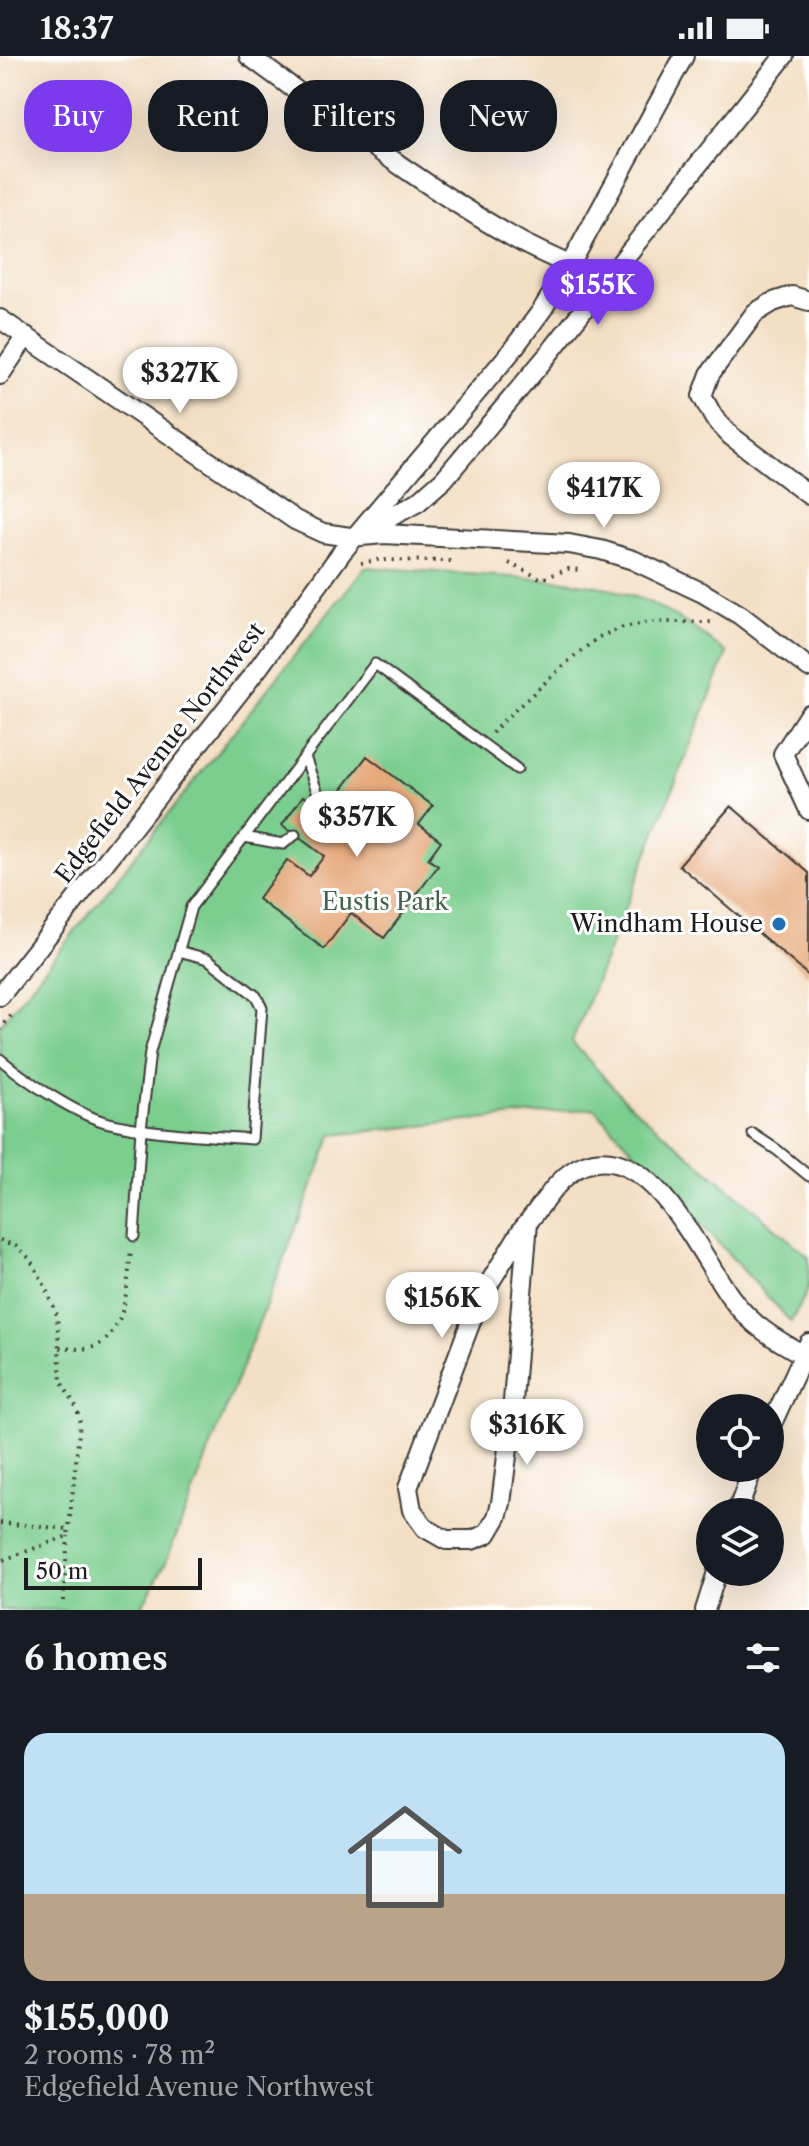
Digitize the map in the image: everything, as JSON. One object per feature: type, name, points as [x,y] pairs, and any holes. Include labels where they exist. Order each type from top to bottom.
[{"type":"street","points":[[249,56],[384,155],[492,224],[607,282]]},
{"type":"street","name":"Edgefield Avenue Northwest","points":[[0,996],[259,667],[342,552],[510,353],[542,310],[570,265],[684,56]]},
{"type":"street","name":"Edgefield Avenue Northwest","points":[[355,537],[418,502],[444,479],[607,282],[784,56]]},
{"type":"street","points":[[809,301],[792,296],[773,302],[755,313],[710,374],[702,396],[714,418],[731,436],[809,495]]},
{"type":"street","points":[[0,319],[295,520],[323,533],[355,537],[384,534],[569,544],[601,550],[633,560],[703,593],[740,615],[809,668]]},
{"type":"street","points":[[0,375],[26,336]]},
{"type":"street","points":[[809,714],[783,754],[809,810]]},
{"type":"street","points":[[528,1222],[511,1425],[497,1517],[487,1534],[472,1540],[446,1540],[425,1528],[412,1510],[408,1488],[479,1300],[528,1222],[567,1176],[583,1165],[604,1161],[624,1167],[643,1178],[663,1195],[681,1218],[744,1314],[770,1337],[806,1349],[784,1397]]},
{"type":"street","points":[[705,1610],[713,1586]]},
{"type":"lane","points":[[134,1236],[150,1052],[191,907],[375,664],[517,769]]},
{"type":"lane","points":[[305,757],[318,794],[317,807]]},
{"type":"lane","points":[[244,837],[283,844],[295,835]]},
{"type":"lane","points":[[0,1059],[21,1077],[103,1121],[160,1132],[252,1139],[262,1008],[256,996],[208,959],[179,951]]},
{"type":"lane","points":[[753,1134],[809,1176]]},
{"type":"path","points":[[358,564],[377,560],[463,561]]},
{"type":"path","points":[[501,562],[511,563],[542,579],[568,569],[590,570]]},
{"type":"path","points":[[483,745],[503,721],[599,637],[623,627],[651,622],[714,621],[701,614]]},
{"type":"path","points":[[0,1030],[17,1009]]},
{"type":"path","points":[[60,1348],[98,1345],[114,1331],[121,1315],[134,1236]]},
{"type":"path","points":[[0,1240],[16,1246],[30,1259],[57,1315],[61,1382],[77,1408],[80,1423],[63,1601]]},
{"type":"path","points":[[0,1523],[69,1529]]},
{"type":"path","points":[[0,1561],[68,1536]]},
{"type":"green space","name":"Eustis Park","points":[[365,567],[568,581],[608,588],[649,602],[688,624],[727,653],[572,1042],[627,1102],[809,1257],[809,1288],[791,1322],[594,1108],[332,1135],[166,1562],[140,1610],[0,1610],[0,1025]]},
{"type":"building","points":[[367,756],[433,806],[419,824],[441,841],[428,859],[438,866],[384,938],[351,913],[324,949],[258,899],[287,860],[309,876],[324,856],[282,825],[303,796],[347,829],[362,811],[339,793]]},
{"type":"building","name":"Windham House","points":[[731,806],[809,873],[809,976],[679,865]]},
{"type":"place","name":"Windham House","points":[[779,924]]}]
